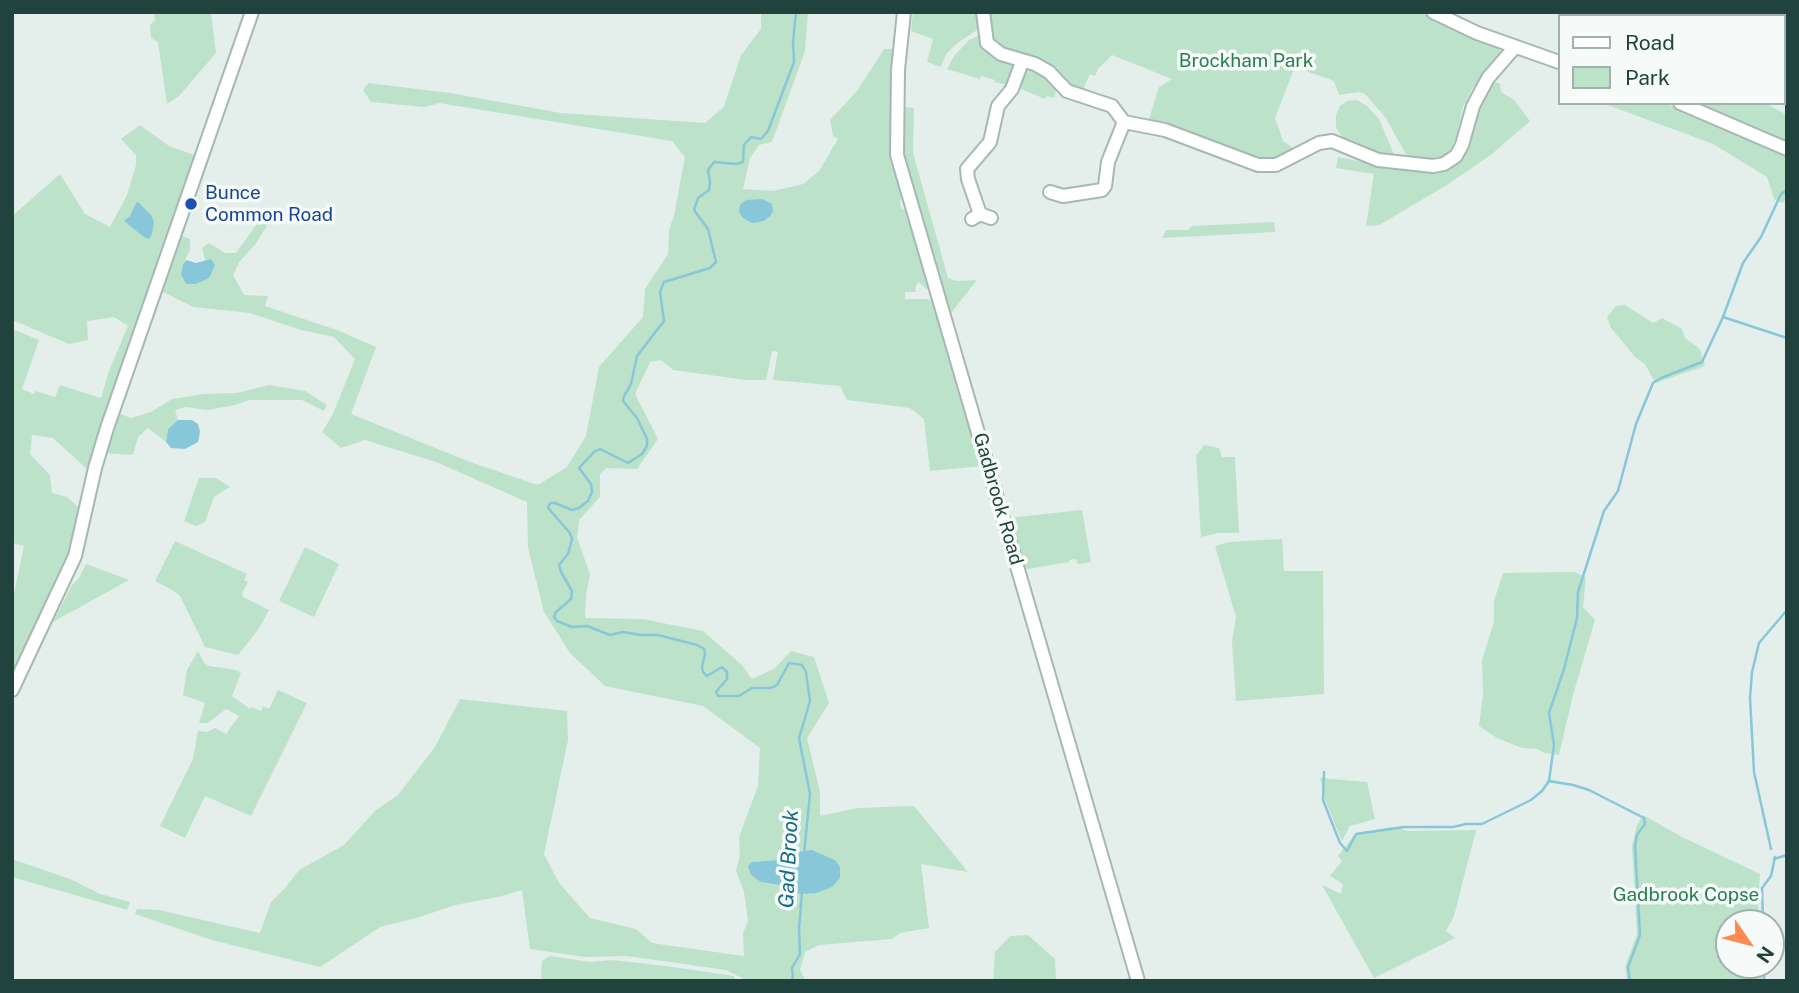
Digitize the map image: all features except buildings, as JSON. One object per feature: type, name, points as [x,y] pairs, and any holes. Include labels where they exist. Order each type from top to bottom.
[{"type":"street","points":[[12,690],[75,556],[107,428],[251,12]]},
{"type":"street","name":"Gadbrook Road","points":[[904,12],[898,70],[898,155],[1138,981]]},
{"type":"street","points":[[983,12],[987,43],[1001,54],[1035,64],[1049,72],[1068,91],[1112,106],[1124,122],[1165,130],[1258,165],[1276,165],[1319,143],[1332,141],[1378,160],[1433,166],[1444,163],[1456,156],[1478,95],[1493,71],[1515,47]]},
{"type":"street","points":[[1433,12],[1515,47],[1558,62]]},
{"type":"street","points":[[981,217],[968,180],[967,169],[990,142],[998,106],[1012,89],[1022,62]]},
{"type":"street","points":[[1685,105],[1787,149]]},
{"type":"street","points":[[1050,192],[1063,196],[1102,190],[1108,162],[1124,122]]},
{"type":"green space","points":[[154,12],[211,12],[216,53],[179,96],[167,104],[158,42],[151,38],[150,25],[155,20]]},
{"type":"green space","points":[[761,12],[808,12],[805,51],[772,142],[759,145],[750,158],[743,189],[774,191],[803,184],[819,171],[838,139],[833,136],[830,120],[857,91],[884,49],[895,49],[891,155],[904,198],[900,200],[901,208],[906,210],[930,287],[927,289],[918,282],[916,292],[905,292],[905,299],[928,299],[934,303],[982,466],[930,471],[924,419],[910,408],[847,400],[840,386],[773,380],[778,352],[772,351],[766,380],[746,380],[673,370],[661,360],[650,362],[635,394],[658,439],[637,469],[606,468],[600,474],[600,497],[579,520],[577,538],[590,574],[585,618],[642,619],[703,631],[742,665],[752,679],[774,669],[791,651],[814,657],[829,703],[807,738],[820,792],[820,816],[857,808],[914,806],[968,872],[921,864],[929,928],[900,933],[892,939],[819,945],[805,952],[800,970],[806,981],[743,981],[726,970],[627,956],[585,957],[530,949],[522,890],[455,905],[380,927],[320,967],[212,940],[135,914],[137,909],[159,910],[260,933],[271,902],[299,870],[344,845],[376,810],[398,795],[435,747],[460,699],[567,711],[568,740],[544,854],[559,883],[590,918],[636,929],[652,943],[744,956],[743,933],[748,921],[744,892],[736,871],[740,854],[739,837],[758,786],[760,748],[703,706],[605,686],[570,653],[544,612],[528,548],[527,502],[436,462],[365,440],[341,448],[322,432],[333,414],[355,359],[334,337],[301,330],[250,313],[193,307],[163,292],[180,235],[190,239],[190,250],[181,274],[211,259],[205,260],[202,248],[209,243],[225,253],[236,253],[267,210],[274,215],[254,246],[240,261],[233,275],[244,295],[268,296],[265,306],[337,330],[376,347],[351,414],[470,462],[538,485],[567,467],[586,436],[599,367],[643,317],[645,289],[668,254],[669,230],[685,157],[672,141],[439,103],[425,107],[371,102],[363,90],[368,83],[450,93],[561,113],[705,123],[724,107],[741,55],[761,29]],"holes":[[[824,856],[835,860],[800,894],[785,886],[761,882],[752,862]]]},
{"type":"green space","points":[[913,12],[979,12],[980,28],[946,54],[941,67],[927,62],[933,39],[911,31]]},
{"type":"green space","name":"Brockham Park","points":[[988,12],[1419,12],[1496,45],[1501,52],[1499,61],[1486,71],[1472,89],[1463,107],[1456,138],[1450,150],[1440,159],[1429,162],[1414,160],[1405,153],[1386,118],[1365,94],[1359,92],[1339,95],[1334,81],[1295,67],[1275,118],[1283,141],[1292,147],[1291,154],[1274,162],[1253,163],[1148,122],[1159,87],[1172,79],[1112,55],[1095,76],[1090,74],[1082,92],[999,49],[991,41]]},
{"type":"green space","points":[[1760,12],[1762,14],[1590,14]]},
{"type":"green space","points":[[978,36],[989,53],[1014,64],[1015,70],[1011,73],[1007,85],[947,69],[954,56],[969,40]]},
{"type":"green space","points":[[1027,67],[1043,72],[1057,87],[1054,98],[1047,96],[1045,99],[1021,89],[1024,77],[1021,76]]},
{"type":"green space","points":[[1496,82],[1500,84],[1501,92],[1514,100],[1530,121],[1492,154],[1447,185],[1379,225],[1366,226],[1374,174],[1336,168],[1338,157],[1384,166],[1444,168],[1477,112],[1488,87]]},
{"type":"green space","points":[[1357,100],[1379,119],[1395,157],[1366,153],[1344,139],[1336,128],[1336,115],[1340,106],[1347,101]]},
{"type":"green space","points":[[1608,105],[1669,105],[1787,152],[1787,199],[1782,203],[1774,199],[1767,177],[1713,144]]},
{"type":"green space","points":[[1697,105],[1769,105],[1787,115],[1787,141]]},
{"type":"green space","points":[[902,107],[914,108],[913,153],[948,278],[957,281],[977,280],[948,317],[902,156]]},
{"type":"green space","points":[[140,125],[169,146],[197,156],[88,470],[53,438],[32,435],[30,454],[50,475],[52,493],[67,497],[81,510],[76,539],[12,677],[12,593],[24,546],[12,543],[12,337],[15,330],[39,340],[22,389],[55,397],[60,385],[101,398],[128,326],[114,317],[87,321],[88,340],[69,344],[12,320],[12,216],[60,174],[85,214],[110,227],[127,195],[136,165],[136,155],[121,139]]},
{"type":"green space","points":[[1274,222],[1275,232],[1162,238],[1166,230],[1188,230],[1192,226]]},
{"type":"green space","points":[[1625,305],[1653,323],[1662,318],[1682,329],[1685,338],[1700,349],[1705,366],[1655,383],[1645,364],[1636,358],[1611,328],[1607,317],[1616,306]]},
{"type":"green space","points":[[269,385],[305,391],[327,405],[324,411],[302,400],[249,400],[208,410],[186,407],[175,410],[178,420],[168,429],[166,442],[148,428],[138,437],[133,455],[106,453],[120,414],[131,418],[151,412],[172,399],[237,393]]},
{"type":"green space","points":[[1204,445],[1219,448],[1222,457],[1235,457],[1239,533],[1218,533],[1201,537],[1196,456]]},
{"type":"green space","points":[[199,478],[216,478],[230,487],[214,497],[205,522],[196,526],[184,521]]},
{"type":"green space","points":[[1082,510],[1091,562],[1078,564],[1076,559],[1028,569],[1021,567],[1008,518]]},
{"type":"green space","points":[[1282,539],[1284,571],[1323,571],[1324,694],[1236,701],[1232,642],[1236,617],[1215,546],[1229,542]]},
{"type":"green space","points":[[175,541],[247,574],[244,580],[248,582],[242,593],[243,597],[269,610],[258,630],[238,655],[205,647],[180,596],[155,581]]},
{"type":"green space","points":[[305,547],[339,564],[314,617],[279,601]]},
{"type":"green space","points":[[86,564],[129,580],[53,622],[72,585]]},
{"type":"green space","points":[[1574,572],[1586,577],[1583,607],[1595,620],[1559,755],[1522,748],[1497,738],[1479,726],[1483,695],[1482,660],[1494,622],[1494,601],[1503,573]]},
{"type":"green space","points":[[198,651],[204,663],[209,666],[241,673],[232,696],[250,709],[252,707],[261,711],[263,706],[269,709],[278,690],[307,703],[251,816],[205,796],[185,838],[160,826],[193,759],[198,731],[207,732],[215,728],[226,734],[239,716],[226,709],[208,723],[199,723],[205,703],[183,695],[187,670]]},
{"type":"green space","points":[[1320,778],[1367,782],[1375,819],[1350,826],[1342,841],[1325,800]]},
{"type":"green space","name":"Gadbrook Copse","points":[[1643,815],[1760,874],[1759,909],[1715,909],[1715,979],[1762,981],[1627,981],[1625,967],[1637,934],[1632,846],[1637,825]]},
{"type":"green space","points":[[1393,827],[1409,831],[1476,830],[1454,916],[1446,931],[1455,938],[1374,978],[1322,885],[1341,894],[1343,884],[1330,876],[1342,861],[1338,856],[1356,833]]},
{"type":"green space","points":[[12,859],[70,879],[100,894],[130,902],[127,910],[12,877]]},
{"type":"green space","points":[[1028,935],[1055,959],[1056,981],[993,981],[995,952],[1010,936]]},
{"type":"green space","points":[[550,956],[590,962],[612,960],[666,966],[734,976],[735,981],[541,981],[542,961]]},
{"type":"water","points":[[762,199],[772,204],[773,211],[770,216],[764,221],[752,223],[743,218],[739,212],[740,205],[746,200]]},
{"type":"water","points":[[138,202],[154,222],[149,239],[124,221]]},
{"type":"water","points":[[211,259],[215,265],[209,278],[196,284],[186,284],[181,274],[186,260],[196,263]]},
{"type":"water","points":[[178,420],[192,420],[198,424],[200,432],[198,442],[185,449],[171,448],[166,442],[168,429]]},
{"type":"water","points":[[812,850],[835,860],[840,867],[840,878],[832,887],[816,893],[800,894],[786,886],[761,882],[751,875],[748,866],[752,862],[776,860],[795,852]]},
{"type":"waterway","name":"Gad Brook","points":[[796,12],[794,62],[768,131],[761,139],[751,137],[744,145],[743,162],[714,162],[708,170],[709,190],[698,198],[694,210],[708,229],[716,262],[710,268],[664,282],[660,292],[664,321],[637,356],[631,384],[623,401],[637,418],[647,439],[647,446],[642,454],[628,463],[600,449],[594,452],[579,468],[591,484],[592,492],[588,501],[572,510],[555,503],[550,503],[548,508],[572,539],[568,554],[559,565],[572,591],[571,599],[556,612],[554,617],[557,621],[572,627],[587,626],[610,635],[623,632],[658,635],[697,645],[704,649],[702,667],[707,676],[722,667],[727,672],[727,679],[716,692],[718,696],[739,696],[752,688],[771,688],[777,685],[789,663],[802,665],[806,672],[810,701],[799,738],[810,794],[804,854]]},
{"type":"waterway","points":[[1324,772],[1323,800],[1340,843],[1347,851],[1356,834],[1404,827],[1482,824],[1531,800],[1542,791],[1549,781],[1554,745],[1549,713],[1577,618],[1578,592],[1604,511],[1618,491],[1636,424],[1653,383],[1702,362],[1723,317],[1743,263],[1761,237],[1781,194],[1787,190]]},
{"type":"waterway","points":[[1723,317],[1787,338]]},
{"type":"waterway","points":[[1771,849],[1754,772],[1750,698],[1752,672],[1759,643],[1787,610]]},
{"type":"waterway","points":[[1549,781],[1589,790],[1644,818],[1645,824],[1637,835],[1635,846],[1640,935],[1628,967],[1630,981]]},
{"type":"waterway","points":[[1774,859],[1787,855]]},
{"type":"waterway","points":[[1763,909],[1762,888],[1771,876],[1775,857]]},
{"type":"waterway","name":"Gad Brook","points":[[793,981],[792,968],[800,954],[802,892]]},
{"type":"waterway","points":[[1122,981],[1132,979]]},
{"type":"place","name":"Bunce Common Road","points":[[191,204]]}]
